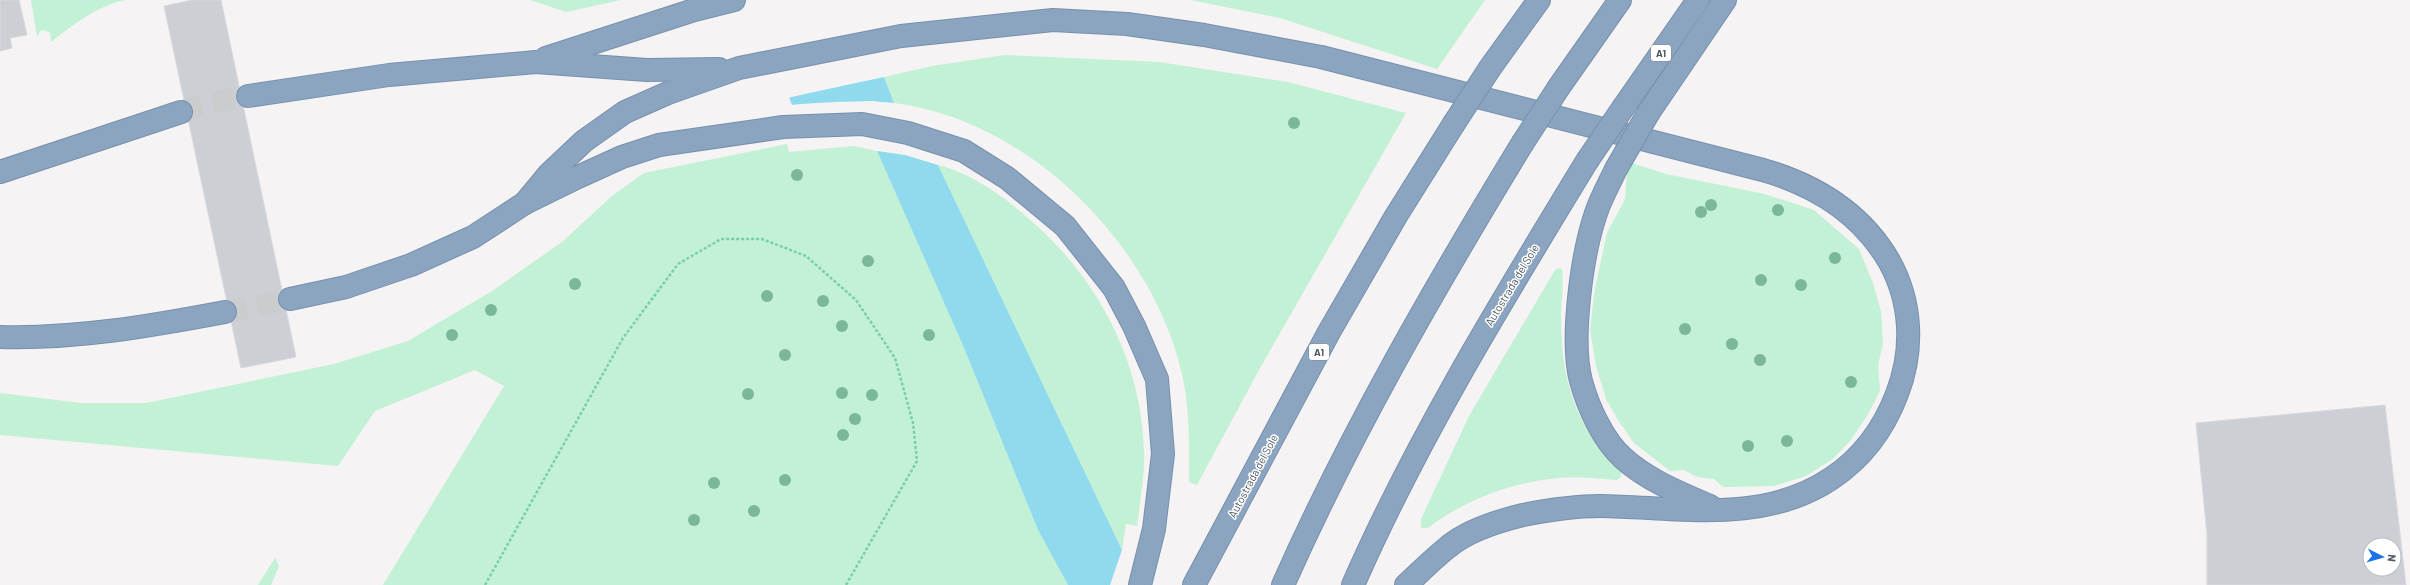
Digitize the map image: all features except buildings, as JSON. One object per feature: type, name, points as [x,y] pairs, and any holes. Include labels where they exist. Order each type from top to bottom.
[{"type":"highway","points":[[536,62],[694,10],[734,0]]},
{"type":"highway","name":"Autostrada del Sole","points":[[1194,585],[1329,332],[1396,216],[1490,68],[1539,0]]},
{"type":"highway","points":[[1283,585],[1308,528],[1379,389],[1435,289],[1522,144],[1559,87],[1620,0]]},
{"type":"highway","name":"Autostrada del Sole","points":[[1353,585],[1436,418],[1491,318],[1587,161],[1698,0]]},
{"type":"highway","points":[[1720,511],[1675,491],[1622,457],[1609,440],[1592,412],[1580,380],[1577,336],[1587,249],[1596,213],[1616,169],[1649,112],[1726,0]]},
{"type":"highway","points":[[525,203],[549,174],[584,141],[625,112],[662,96],[738,68],[901,36],[1053,20],[1127,24],[1204,35],[1321,57],[1763,170],[1780,175],[1831,198],[1849,213],[1884,253],[1898,277],[1906,305],[1909,329],[1908,356],[1902,382],[1893,406],[1873,438],[1853,463],[1837,475],[1800,497],[1751,508],[1720,511],[1600,506],[1559,509],[1524,515],[1487,525],[1450,545],[1406,585]]},
{"type":"highway","points":[[248,96],[389,75],[536,62],[647,70],[738,68]]},
{"type":"highway","points":[[0,172],[181,112]]},
{"type":"highway","points":[[290,298],[346,287],[411,265],[473,237],[525,203],[622,157],[659,145],[783,127],[862,124],[908,133],[964,151],[1007,178],[1065,226],[1114,288],[1134,326],[1157,378],[1163,454],[1154,529],[1140,585]]},
{"type":"highway","points":[[0,337],[109,332],[151,326],[225,312]]},
{"type":"path","points":[[485,585],[623,338],[678,264],[721,239],[762,239],[806,256],[856,300],[895,358],[913,423],[917,461],[846,585]]},
{"type":"green space","points":[[31,0],[125,0],[95,11],[86,16],[51,42],[50,32],[41,30],[37,37]]},
{"type":"green space","points":[[530,0],[621,0],[566,12]]},
{"type":"green space","points":[[1191,0],[1485,0],[1437,69],[1280,18]]},
{"type":"green space","points":[[1005,55],[1159,62],[1288,82],[1406,113],[1260,368],[1197,485],[1189,482],[1188,428],[1185,387],[1167,326],[1143,279],[1113,236],[1077,196],[1037,162],[992,134],[944,114],[894,103],[884,77],[932,66]]},
{"type":"green space","points":[[787,144],[789,152],[854,146],[877,151],[964,348],[1038,530],[1068,585],[383,585],[504,386],[475,370],[375,411],[338,466],[0,435],[0,393],[81,403],[146,403],[334,364],[408,341],[492,291],[562,242],[612,196],[644,173]]},
{"type":"green space","points":[[1632,163],[1666,174],[1765,194],[1814,210],[1859,249],[1873,283],[1881,312],[1883,343],[1878,365],[1880,391],[1867,416],[1851,440],[1833,459],[1806,476],[1774,486],[1723,487],[1714,479],[1697,477],[1684,470],[1670,471],[1634,443],[1606,399],[1596,366],[1590,329],[1595,288],[1607,233],[1625,199],[1627,172]]},
{"type":"green space","points":[[938,165],[974,179],[986,186],[1028,218],[1053,241],[1075,266],[1094,293],[1111,322],[1124,352],[1134,384],[1141,416],[1144,450],[1143,478],[1137,526],[1126,524],[1122,550]]},
{"type":"green space","points":[[1559,268],[1562,269],[1563,275],[1561,320],[1562,343],[1568,384],[1582,420],[1592,437],[1605,454],[1621,471],[1621,477],[1617,480],[1565,477],[1541,480],[1507,488],[1457,509],[1428,528],[1421,528],[1421,519],[1469,416],[1555,270]]},
{"type":"green space","points":[[275,558],[279,566],[271,585],[258,585]]},
{"type":"water","points":[[884,77],[894,103],[843,102],[792,105],[789,97]]},
{"type":"water","points":[[877,151],[905,155],[938,165],[1122,550],[1110,585],[1068,585],[1038,530],[964,348]]},
{"type":"pier","points":[[883,75],[886,76],[787,98],[789,95]]},
{"type":"pier","points":[[873,101],[896,104],[833,104],[792,107],[790,105]]},
{"type":"tunnel","points":[[181,112],[209,103],[248,96]]},
{"type":"tunnel","points":[[225,312],[290,299]]}]
